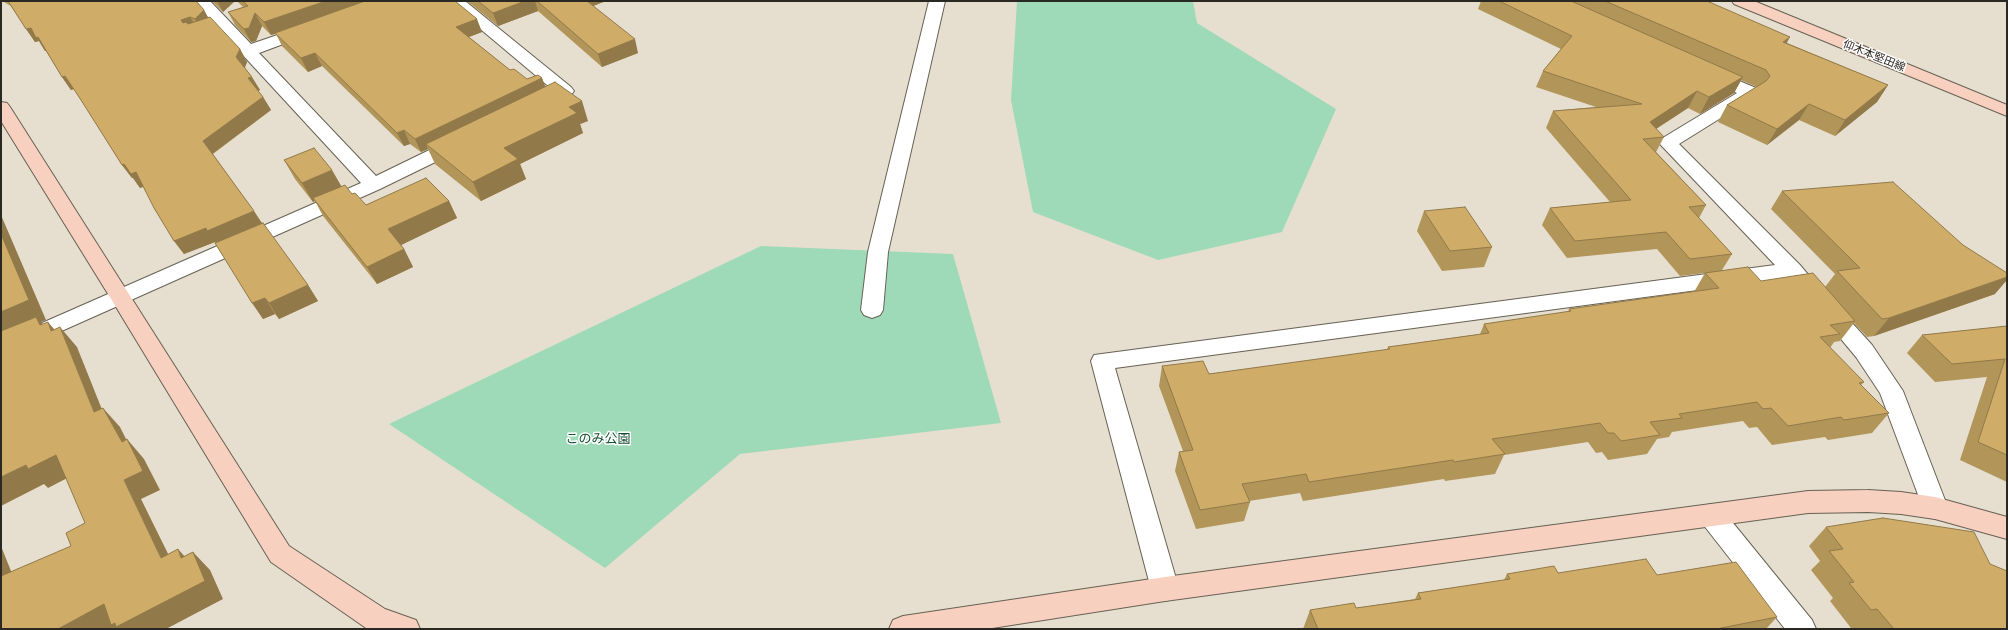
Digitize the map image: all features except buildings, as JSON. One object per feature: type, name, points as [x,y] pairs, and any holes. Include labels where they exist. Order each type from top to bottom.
[{"type":"street","points":[[201,1],[373,185]]},
{"type":"street","points":[[455,1],[565,90],[536,104]]},
{"type":"street","points":[[872,310],[878,252],[937,1]]},
{"type":"street","name":"仰木本堅田線","points":[[1745,2],[2007,111]]},
{"type":"street","points":[[248,51],[322,25]]},
{"type":"street","points":[[1692,66],[1750,92],[1668,143],[1793,270],[1864,352],[1891,391],[1935,508]]},
{"type":"street","points":[[1,107],[280,554],[376,619],[406,629]]},
{"type":"street","points":[[1,350],[373,185],[472,136]]},
{"type":"street","points":[[1165,589],[1102,361],[1793,270]]},
{"type":"street","points":[[903,629],[1165,589],[1808,502],[1868,501],[1935,508],[2007,528]]},
{"type":"street","points":[[1711,515],[1802,629]]},
{"type":"green space","points":[[1017,1],[1193,1],[1197,23],[1336,109],[1282,232],[1158,260],[1033,212],[1011,100]]},
{"type":"green space","name":"このみ公園","points":[[761,246],[953,254],[1001,423],[740,454],[605,568],[389,424]]}]
